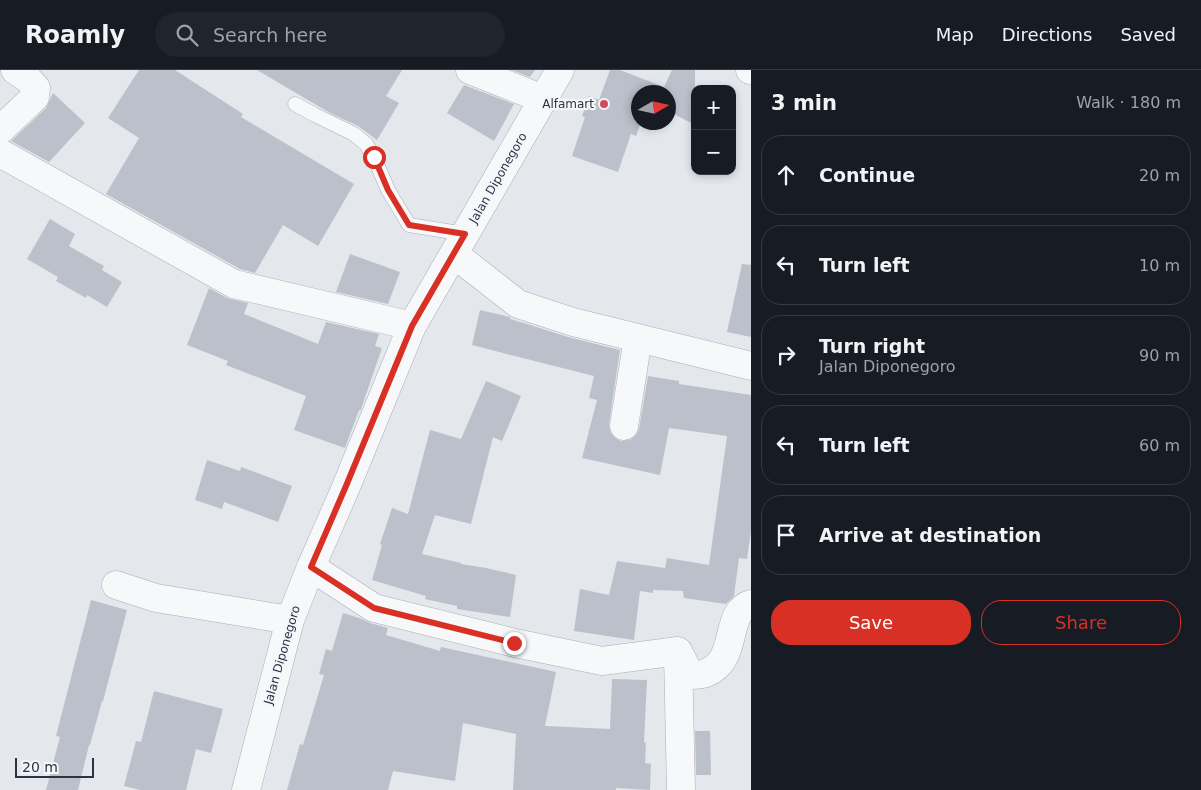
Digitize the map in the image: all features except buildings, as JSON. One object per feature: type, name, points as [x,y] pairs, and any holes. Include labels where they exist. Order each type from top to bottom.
[{"type":"street","points":[[0,130],[35,97],[36,88],[14,70]]},
{"type":"street","points":[[470,70],[543,99]]},
{"type":"street","name":"Jalan Diponegoro","points":[[246,790],[290,620],[412,326],[560,70]]},
{"type":"street","points":[[0,153],[234,284],[412,326]]},
{"type":"street","points":[[460,244],[518,304],[573,322],[751,366]]},
{"type":"street","points":[[624,426],[638,338]]},
{"type":"street","points":[[311,567],[374,608],[514,643],[602,661],[678,651]]},
{"type":"street","points":[[116,585],[156,598],[290,620]]},
{"type":"street","points":[[678,651],[690,675],[705,674],[715,668],[723,660],[739,611],[750,601]]},
{"type":"street","points":[[678,651],[680,790]]},
{"type":"lane","points":[[295,104],[315,116],[354,134],[366,144],[374,157],[388,190],[409,225],[460,244]]},
{"type":"place","name":"Alfamart","points":[[604,104]]},
{"type":"route","points":[[374,157],[388,190],[409,225],[465,234],[412,326],[311,567],[374,608],[514,643]]}]
